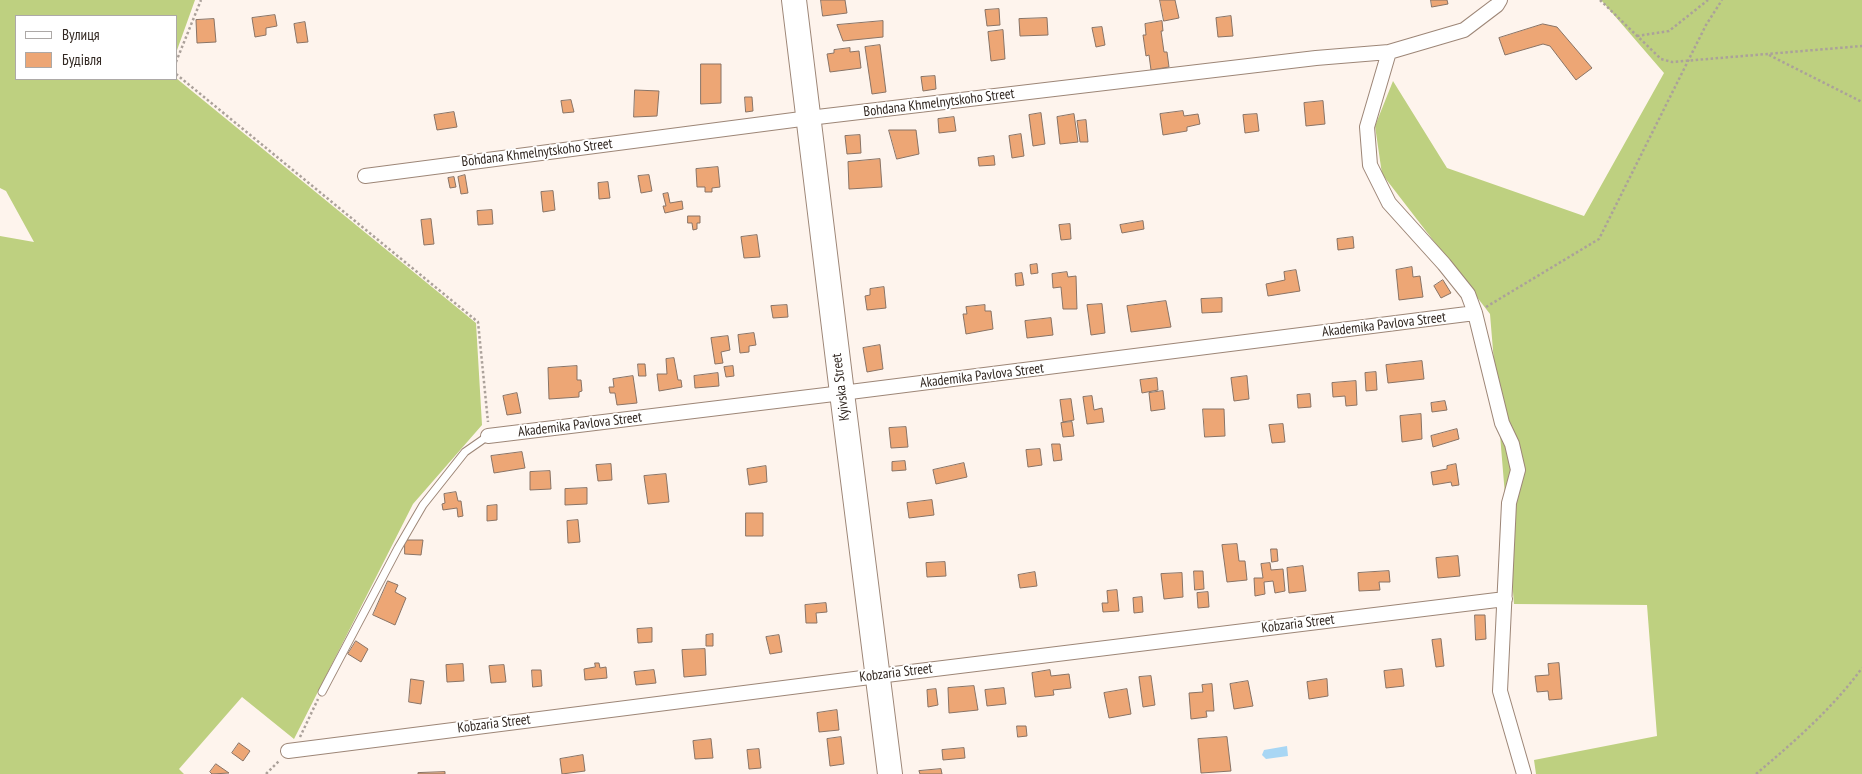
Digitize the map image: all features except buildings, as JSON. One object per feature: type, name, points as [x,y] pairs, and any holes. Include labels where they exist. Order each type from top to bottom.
[{"type":"highway","name":"Kyivska Street","points":[[794,0],[890,774]]},
{"type":"street","name":"Bohdana Khmelnytskoho Street","points":[[365,176],[809,118],[1316,58],[1389,52],[1464,30],[1497,5],[1500,0]]},
{"type":"street","points":[[1389,52],[1367,127],[1370,166],[1389,203],[1444,264],[1468,294],[1475,313],[1502,423],[1512,444],[1518,470],[1509,503],[1500,691],[1524,774]]},
{"type":"street","name":"Akademika Pavlova Street","points":[[488,436],[842,394],[1475,313]]},
{"type":"street","name":"Kobzaria Street","points":[[291,750],[1505,599]]},
{"type":"lane","points":[[322,692],[398,548],[423,505],[465,452],[488,436]]},
{"type":"path","points":[[178,57],[201,0]]},
{"type":"path","points":[[1600,0],[1661,59],[1672,62],[1862,46]]},
{"type":"path","points":[[1637,36],[1669,31],[1708,0]]},
{"type":"path","points":[[1475,313],[1599,239],[1706,24],[1722,0]]},
{"type":"path","points":[[1767,54],[1862,102]]},
{"type":"path","points":[[178,76],[478,322],[488,436]]},
{"type":"path","points":[[1756,774],[1814,724],[1844,692],[1862,668]]},
{"type":"path","points":[[266,774],[291,750],[322,692]]},
{"type":"green space","points":[[0,0],[195,0],[178,47],[178,15],[15,15],[15,80],[178,80],[476,323],[482,425],[413,504],[294,739],[242,697],[179,769],[184,774],[0,774],[0,236],[34,242],[6,191],[0,188]]},
{"type":"green space","points":[[1601,0],[1862,0],[1862,774],[1536,774],[1534,760],[1657,736],[1647,605],[1514,604],[1490,314],[1382,174],[1375,126],[1393,81],[1447,168],[1584,216],[1664,73]]},
{"type":"water","points":[[1287,746],[1288,756],[1266,759],[1262,755],[1264,750]]}]
